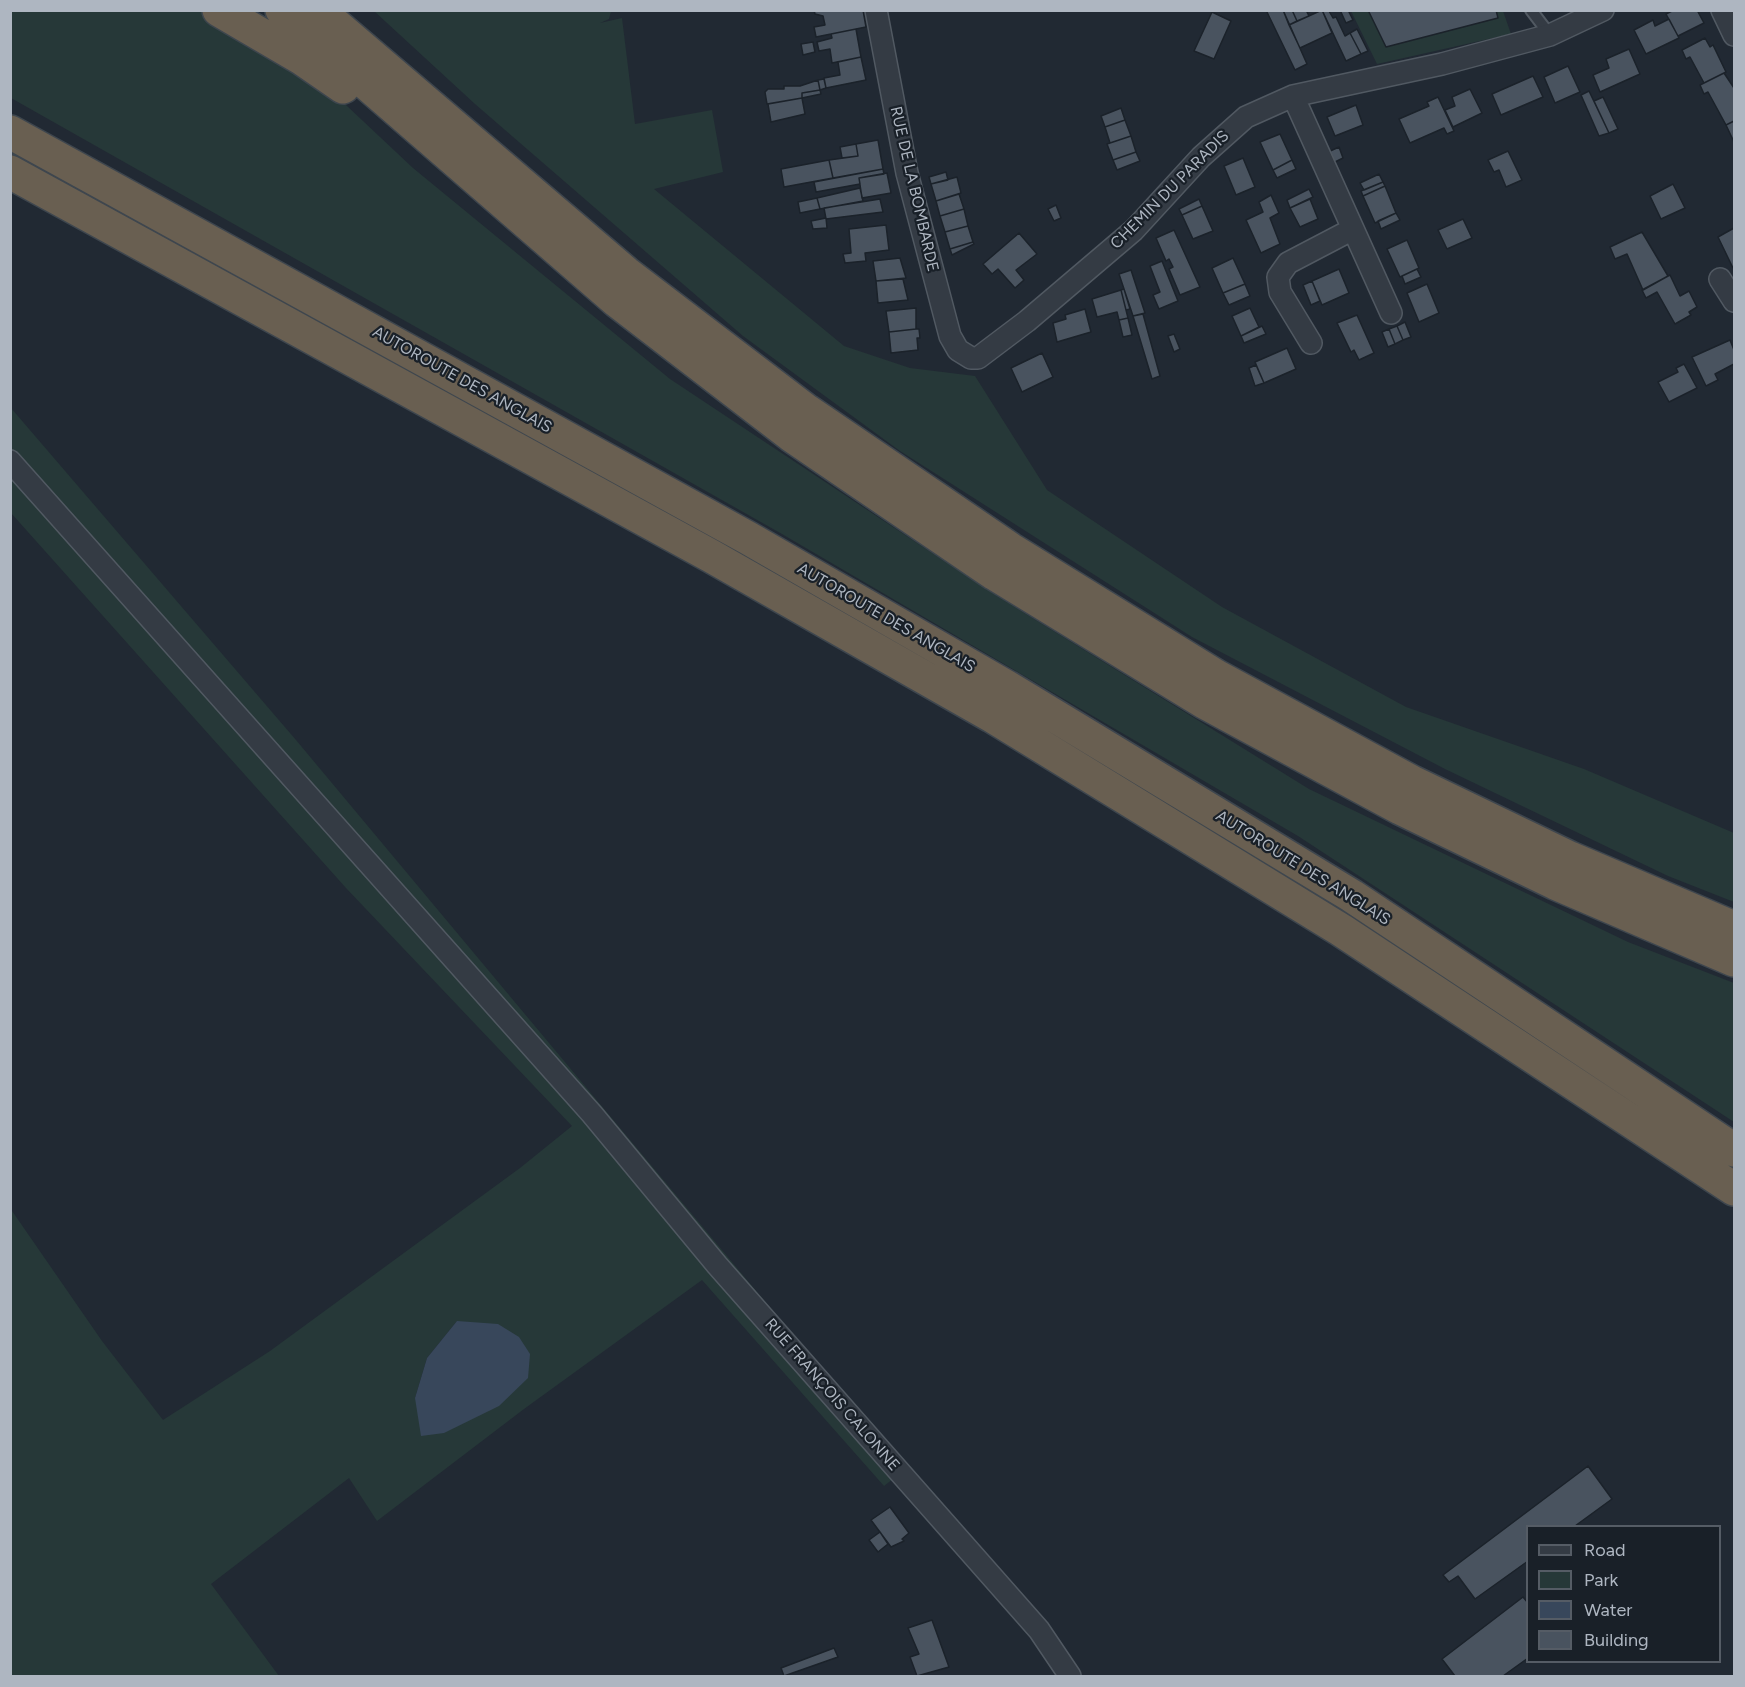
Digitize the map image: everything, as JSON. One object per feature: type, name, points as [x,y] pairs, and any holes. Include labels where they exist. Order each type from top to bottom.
[{"type":"highway","points":[[219,10],[301,58],[368,104],[432,124]]},
{"type":"highway","points":[[282,10],[807,411],[1010,549],[1216,676],[1412,782],[1570,858],[1734,928]]},
{"type":"highway","points":[[318,10],[432,124],[617,301],[791,435],[995,574],[1204,702],[1400,808],[1555,883],[1734,960]]},
{"type":"highway","points":[[354,10],[416,76],[432,124]]},
{"type":"highway","name":"AUTOROUTE DES ANGLAIS","points":[[10,132],[748,538],[1007,687],[1352,897],[1734,1150]]},
{"type":"highway","name":"AUTOROUTE DES ANGLAIS","points":[[10,172],[711,556],[992,716],[1341,930],[1734,1189]]},
{"type":"street","name":"RUE DE LA BOMBARDE","points":[[876,10],[907,173],[950,336],[958,350],[971,358]]},
{"type":"street","name":"CHEMIN DU PARADIS","points":[[971,358],[978,358],[1027,321],[1134,230],[1223,135],[1246,117],[1293,96],[1442,64],[1550,35],[1603,10]]},
{"type":"street","points":[[1722,10],[1734,35]]},
{"type":"street","points":[[1293,96],[1391,313]]},
{"type":"street","points":[[1311,343],[1280,292],[1278,277],[1288,263],[1353,229]]},
{"type":"street","points":[[1720,279],[1734,302]]},
{"type":"street","name":"RUE FRANÇOIS CALONNE","points":[[10,461],[592,1114],[717,1265],[1039,1630],[1070,1677]]},
{"type":"lane","points":[[1531,10],[1550,35]]},
{"type":"green space","points":[[11,11],[246,11],[413,168],[670,379],[997,596],[1309,789],[1628,942],[1734,983],[1734,1122],[1298,836],[782,534],[11,98]]},
{"type":"green space","points":[[374,11],[611,11],[609,19],[600,23],[622,18],[635,124],[712,110],[723,172],[654,189],[844,346],[910,368],[975,376],[1047,490],[1222,607],[1406,707],[1584,769],[1734,833],[1734,902],[1668,876],[1445,769],[1192,637],[900,451],[743,336],[475,104]]},
{"type":"green space","points":[[1351,11],[1503,11],[1511,34],[1377,64]]},
{"type":"green space","points":[[11,408],[296,740],[762,1298],[908,1467],[884,1486],[702,1280],[524,1409],[377,1521],[349,1478],[211,1584],[279,1676],[11,1676],[10,1208],[102,1341],[163,1420],[270,1351],[520,1168],[572,1126],[346,888],[11,513]],"holes":[[[457,1321],[415,1398],[427,1358]]]},
{"type":"water","points":[[457,1321],[498,1324],[519,1337],[530,1354],[528,1378],[499,1406],[444,1433],[421,1436],[415,1398],[427,1358]]},
{"type":"building","points":[[814,10],[863,10],[866,27],[816,37],[814,27],[825,25],[823,16],[815,14]]},
{"type":"building","points":[[1266,10],[1283,10],[1307,64],[1295,70]]},
{"type":"building","points":[[1283,10],[1292,10],[1297,21],[1289,25]]},
{"type":"building","points":[[1292,10],[1306,10],[1309,16],[1297,21]]},
{"type":"building","points":[[1322,10],[1329,11],[1333,18],[1336,17],[1345,36],[1350,33],[1361,54],[1346,61]]},
{"type":"building","points":[[1322,10],[1332,33],[1300,48],[1289,25]]},
{"type":"building","points":[[1340,10],[1348,10],[1353,20],[1346,23]]},
{"type":"building","points":[[1368,10],[1496,10],[1498,18],[1386,47]]},
{"type":"building","points":[[1674,10],[1697,10],[1704,23],[1678,36],[1666,14]]},
{"type":"building","points":[[1212,12],[1231,21],[1214,59],[1194,51]]},
{"type":"building","points":[[1669,19],[1679,38],[1646,54],[1634,30],[1653,20],[1655,26]]},
{"type":"building","points":[[856,29],[861,57],[832,63],[830,49],[819,51],[817,42],[832,38],[831,34]]},
{"type":"building","points":[[1357,29],[1368,51],[1361,54],[1350,33]]},
{"type":"building","points":[[1705,38],[1710,47],[1713,45],[1726,72],[1704,83],[1690,57],[1686,59],[1682,50]]},
{"type":"building","points":[[813,42],[815,52],[803,55],[801,44]]},
{"type":"building","points":[[1629,49],[1640,74],[1600,92],[1593,75],[1609,68],[1606,59]]},
{"type":"building","points":[[861,57],[866,80],[826,88],[824,78],[840,75],[838,62]]},
{"type":"building","points":[[1568,66],[1580,92],[1555,103],[1544,77]]},
{"type":"building","points":[[1724,73],[1734,88],[1734,121],[1726,125],[1708,92],[1704,94],[1700,85]]},
{"type":"building","points":[[1533,76],[1543,97],[1501,115],[1492,94]]},
{"type":"building","points":[[824,79],[826,88],[820,90],[818,80]]},
{"type":"building","points":[[818,80],[820,90],[802,93],[802,98],[767,104],[765,92],[768,89],[784,89],[784,86],[800,86]]},
{"type":"building","points":[[1470,89],[1482,113],[1453,127],[1445,110],[1455,106],[1452,97]]},
{"type":"building","points":[[820,90],[821,94],[802,98],[802,93]]},
{"type":"building","points":[[1589,91],[1609,133],[1599,136],[1581,95]]},
{"type":"building","points":[[1438,97],[1454,131],[1447,134],[1444,128],[1410,143],[1399,119],[1429,106],[1427,102]]},
{"type":"building","points":[[1603,97],[1618,129],[1609,133],[1594,101]]},
{"type":"building","points":[[802,98],[805,114],[771,122],[768,104]]},
{"type":"building","points":[[1356,105],[1363,125],[1335,136],[1327,117]]},
{"type":"building","points":[[1121,108],[1125,120],[1105,127],[1101,116]]},
{"type":"building","points":[[1125,120],[1131,136],[1110,143],[1105,127]]},
{"type":"building","points":[[1734,121],[1734,142],[1726,125]]},
{"type":"building","points":[[1280,134],[1292,160],[1273,170],[1260,142]]},
{"type":"building","points":[[1131,136],[1136,152],[1113,160],[1107,144]]},
{"type":"building","points":[[878,140],[883,169],[833,178],[829,160],[858,156],[856,144]]},
{"type":"building","points":[[856,144],[858,156],[842,158],[840,147]]},
{"type":"building","points":[[1339,147],[1343,158],[1333,163],[1328,152]]},
{"type":"building","points":[[1508,151],[1522,180],[1506,187],[1499,170],[1494,172],[1488,160]]},
{"type":"building","points":[[1136,152],[1140,161],[1117,170],[1113,160]]},
{"type":"building","points":[[1243,158],[1255,187],[1236,195],[1224,166]]},
{"type":"building","points":[[829,160],[833,178],[784,187],[781,169]]},
{"type":"building","points":[[1292,160],[1296,169],[1277,178],[1273,170]]},
{"type":"building","points":[[883,169],[884,174],[859,178],[860,184],[816,192],[814,182]]},
{"type":"building","points":[[946,172],[948,180],[931,184],[929,177]]},
{"type":"building","points":[[887,173],[891,193],[862,198],[859,178]]},
{"type":"building","points":[[1379,174],[1383,182],[1364,190],[1360,183]]},
{"type":"building","points":[[957,177],[961,193],[936,201],[931,184]]},
{"type":"building","points":[[1383,182],[1385,186],[1363,196],[1361,191]]},
{"type":"building","points":[[1673,184],[1685,208],[1661,219],[1650,196]]},
{"type":"building","points":[[1385,186],[1396,213],[1375,223],[1363,196]]},
{"type":"building","points":[[860,188],[863,201],[820,209],[817,198]]},
{"type":"building","points":[[1309,189],[1313,197],[1290,208],[1287,200]]},
{"type":"building","points":[[959,194],[964,209],[940,216],[936,201]]},
{"type":"building","points":[[1271,195],[1279,213],[1270,218],[1280,244],[1261,253],[1246,220],[1263,212],[1259,202]]},
{"type":"building","points":[[817,198],[820,209],[800,213],[798,202]]},
{"type":"building","points":[[880,199],[883,212],[826,219],[824,208]]},
{"type":"building","points":[[1199,199],[1202,206],[1182,215],[1179,209]]},
{"type":"building","points":[[1310,199],[1318,219],[1300,227],[1290,208]]},
{"type":"building","points":[[1056,205],[1061,218],[1054,221],[1048,209]]},
{"type":"building","points":[[1202,206],[1213,231],[1193,239],[1182,215]]},
{"type":"building","points":[[964,209],[968,226],[945,232],[940,216]]},
{"type":"building","points":[[1396,213],[1400,220],[1381,229],[1378,221]]},
{"type":"building","points":[[826,218],[827,228],[813,229],[811,221]]},
{"type":"building","points":[[1463,219],[1472,238],[1447,249],[1438,230]]},
{"type":"building","points":[[886,225],[889,250],[865,253],[866,261],[845,263],[843,254],[851,253],[849,229]]},
{"type":"building","points":[[968,226],[973,242],[950,249],[945,232]]},
{"type":"building","points":[[1734,228],[1734,267],[1733,268],[1718,237]]},
{"type":"building","points":[[1174,230],[1200,287],[1180,295],[1169,269],[1173,267],[1169,259],[1166,261],[1156,238]]},
{"type":"building","points":[[1642,232],[1668,276],[1643,290],[1627,254],[1615,259],[1610,247]]},
{"type":"building","points":[[1019,233],[1037,254],[1016,270],[1024,280],[1015,288],[998,269],[992,274],[983,264]]},
{"type":"building","points":[[1407,240],[1419,268],[1400,277],[1387,249]]},
{"type":"building","points":[[973,242],[974,244],[952,255],[950,249]]},
{"type":"building","points":[[900,258],[906,278],[876,281],[873,261]]},
{"type":"building","points":[[1233,258],[1245,284],[1223,293],[1212,268]]},
{"type":"building","points":[[1162,261],[1178,301],[1159,309],[1153,295],[1160,292],[1150,266]]},
{"type":"building","points":[[1339,269],[1349,293],[1322,305],[1312,281]]},
{"type":"building","points":[[1417,269],[1421,277],[1405,284],[1402,276]]},
{"type":"building","points":[[1131,270],[1145,313],[1133,316],[1119,274]]},
{"type":"building","points":[[1670,275],[1680,296],[1689,291],[1697,307],[1689,312],[1691,315],[1675,324],[1657,292],[1646,298],[1642,290]]},
{"type":"building","points":[[903,279],[908,300],[878,303],[876,281]]},
{"type":"building","points":[[1312,281],[1320,301],[1311,305],[1303,285]]},
{"type":"building","points":[[1245,284],[1250,296],[1229,305],[1223,293]]},
{"type":"building","points":[[1427,284],[1439,313],[1419,322],[1407,293]]},
{"type":"building","points":[[1124,289],[1130,309],[1126,310],[1121,290]]},
{"type":"building","points":[[1121,290],[1128,318],[1119,320],[1117,312],[1097,317],[1092,299]]},
{"type":"building","points":[[916,308],[916,329],[889,332],[886,311]]},
{"type":"building","points":[[1250,308],[1259,327],[1241,336],[1232,316]]},
{"type":"building","points":[[1085,309],[1091,332],[1057,342],[1053,323],[1066,319],[1065,315]]},
{"type":"building","points":[[1143,314],[1160,376],[1152,379],[1133,316]]},
{"type":"building","points":[[1357,315],[1374,353],[1359,360],[1354,350],[1351,352],[1337,323]]},
{"type":"building","points":[[1128,318],[1132,335],[1123,337],[1119,320]]},
{"type":"building","points":[[1405,322],[1411,337],[1403,340],[1397,326]]},
{"type":"building","points":[[1262,326],[1266,334],[1244,343],[1241,336]]},
{"type":"building","points":[[1397,326],[1403,340],[1395,344],[1389,329]]},
{"type":"building","points":[[919,329],[918,350],[891,353],[889,332]]},
{"type":"building","points":[[1389,329],[1395,344],[1388,347],[1382,332]]},
{"type":"building","points":[[1174,334],[1180,349],[1174,352],[1168,336]]},
{"type":"building","points":[[1730,340],[1734,350],[1734,364],[1715,374],[1718,380],[1706,386],[1692,357]]},
{"type":"building","points":[[1287,348],[1296,369],[1264,383],[1255,362]]},
{"type":"building","points":[[1042,353],[1053,377],[1022,392],[1011,368]]},
{"type":"building","points":[[1684,364],[1697,388],[1669,402],[1658,382],[1678,372],[1676,368]]},
{"type":"building","points":[[1256,365],[1264,383],[1255,386],[1249,368]]},
{"type":"building","points":[[1588,1466],[1612,1499],[1576,1525],[1526,1525],[1526,1562],[1475,1599],[1458,1576],[1449,1582],[1443,1575]]},
{"type":"building","points":[[890,1507],[909,1533],[902,1539],[904,1541],[891,1547],[871,1520]]},
{"type":"building","points":[[880,1532],[888,1544],[878,1552],[869,1540]]},
{"type":"building","points":[[1523,1597],[1526,1601],[1526,1659],[1503,1676],[1455,1676],[1442,1659]]},
{"type":"building","points":[[932,1620],[949,1667],[917,1676],[910,1657],[919,1654],[908,1628]]},
{"type":"building","points":[[834,1648],[838,1657],[784,1676],[781,1668]]}]
